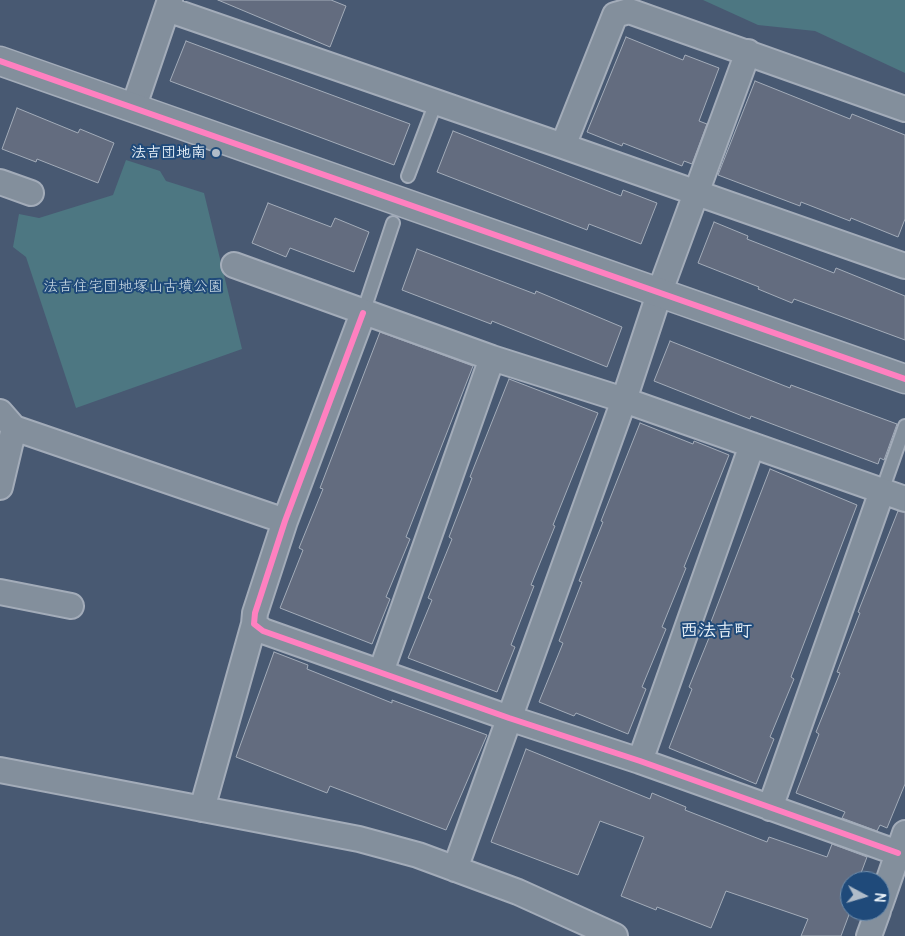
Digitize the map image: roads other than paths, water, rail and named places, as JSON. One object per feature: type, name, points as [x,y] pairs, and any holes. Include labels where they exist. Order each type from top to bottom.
[{"type":"street","points":[[134,106],[169,5],[436,102],[905,266]]},
{"type":"street","points":[[563,146],[615,15],[629,11],[905,109]]},
{"type":"street","points":[[455,869],[624,400],[660,291],[748,52]]},
{"type":"street","points":[[0,60],[660,291],[905,379]]},
{"type":"street","points":[[0,182],[31,192]]},
{"type":"street","points":[[234,265],[492,358],[624,400],[905,498]]},
{"type":"street","points":[[202,809],[254,624],[255,613],[285,520],[363,313]]},
{"type":"street","points":[[381,672],[492,358]]},
{"type":"street","points":[[0,488],[7,420],[285,520]]},
{"type":"street","points":[[640,761],[752,445]]},
{"type":"street","points":[[770,808],[882,490]]},
{"type":"street","points":[[0,592],[71,606]]},
{"type":"street","points":[[254,624],[263,630],[509,718],[640,761],[770,808],[901,850],[890,879]]},
{"type":"street","points":[[0,770],[359,839],[418,855],[518,892],[615,936]]},
{"type":"street","points":[[869,936],[874,921]]},
{"type":"lane","points":[[408,176],[436,102]]},
{"type":"lane","points":[[363,313],[393,223]]},
{"type":"lane","points":[[882,490],[905,426]]},
{"type":"place","name":"法吉団地南","points":[[216,153]]},
{"type":"district","name":"西法吉町","points":[[716,631]]},
{"type":"park label","name":"法吉住宅団地塚山古墳公園","points":[[133,287]]}]
